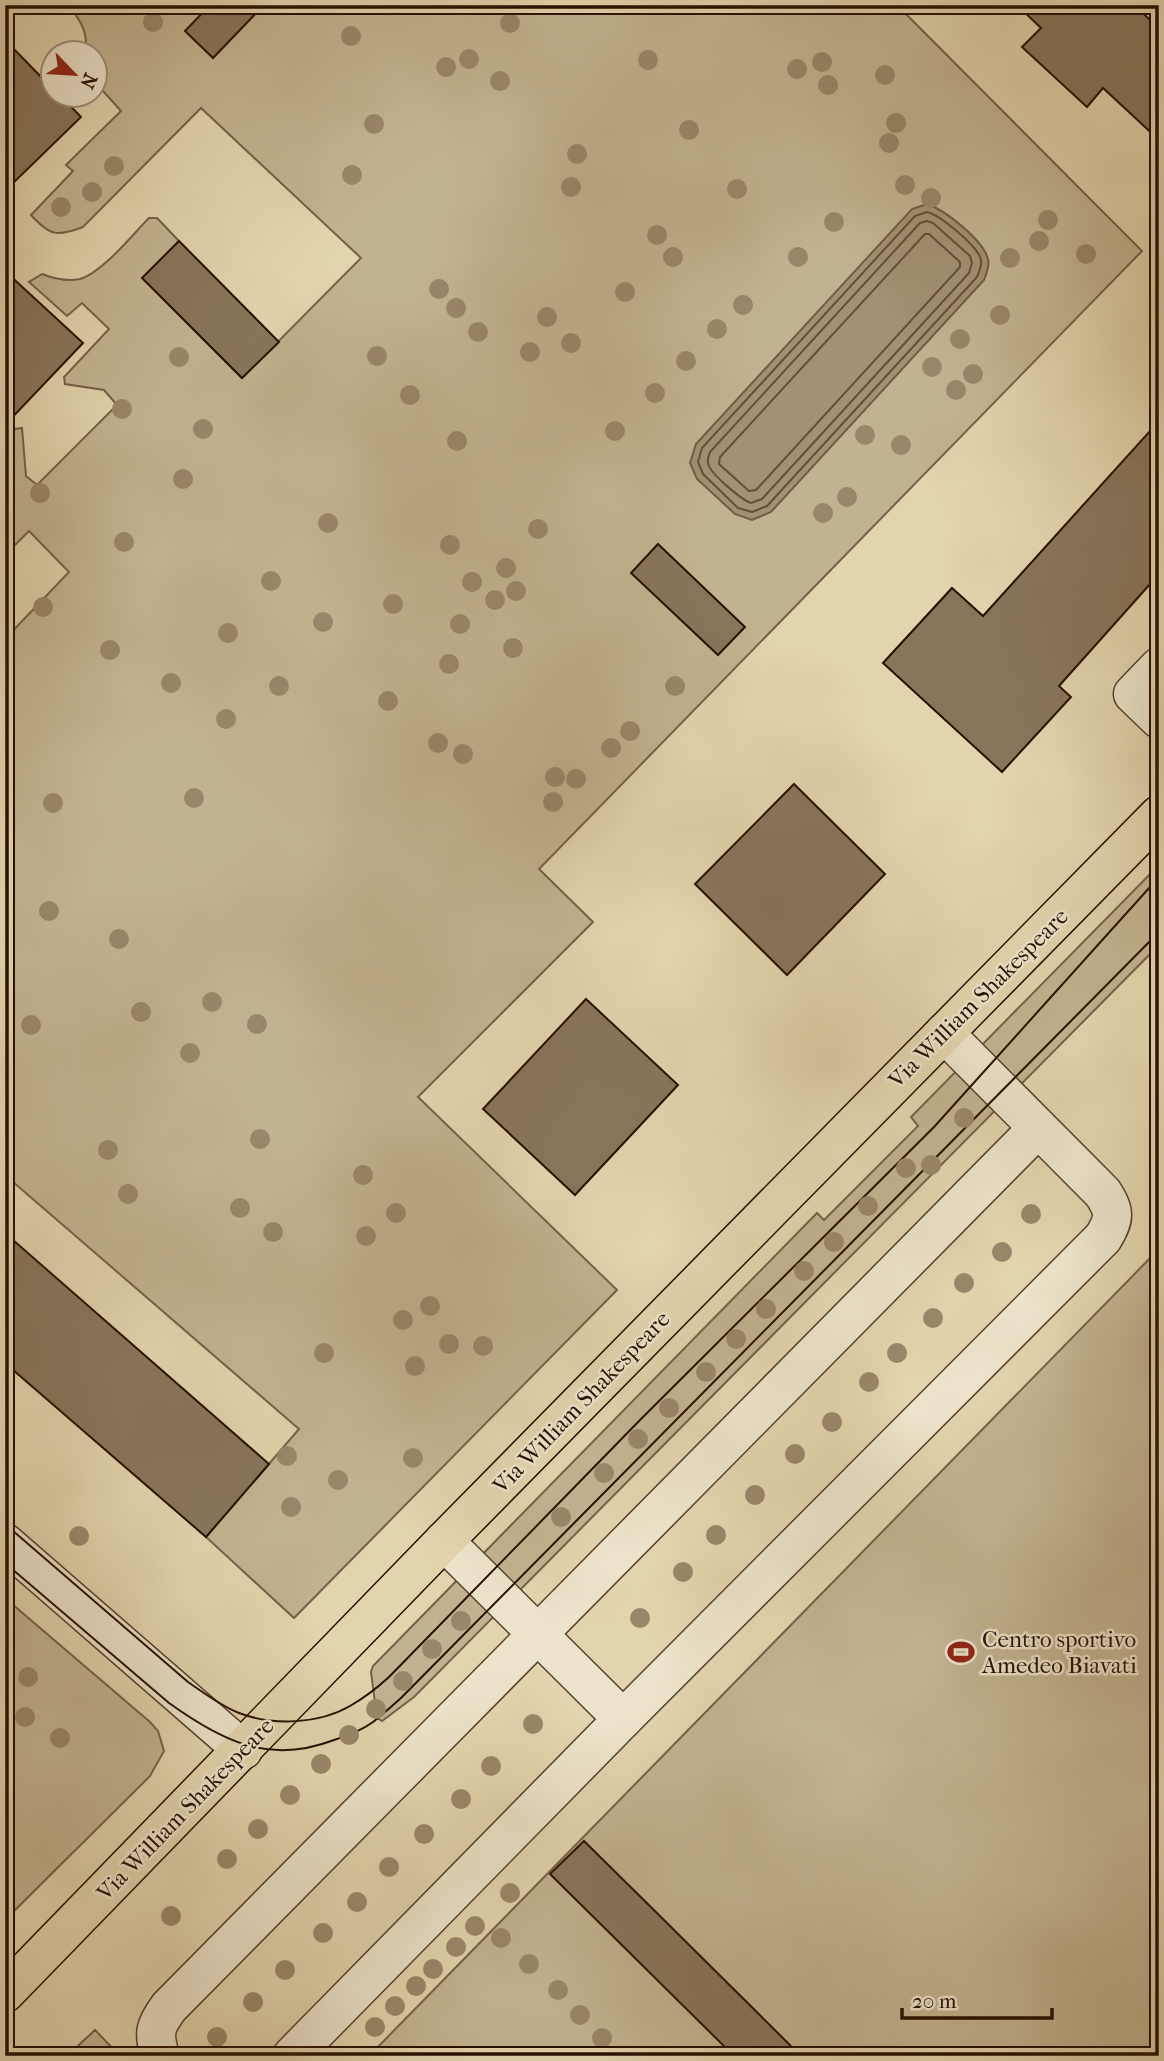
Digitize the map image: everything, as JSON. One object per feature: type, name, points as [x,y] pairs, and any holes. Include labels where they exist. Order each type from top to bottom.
[{"type":"main road","name":"Via William Shakespeare","points":[[5,1993],[444,1541],[1159,815]]},
{"type":"street","points":[[1159,667],[1133,694],[1159,719]]},
{"type":"street","points":[[292,2056],[623,1719],[1103,1238],[1112,1224],[1112,1208],[1103,1193],[944,1033]]},
{"type":"street","points":[[160,2056],[155,2039],[158,2022],[169,2007],[1038,1128]]},
{"type":"street","points":[[444,1541],[623,1719]]},
{"type":"street","points":[[5,1543],[243,1750]]},
{"type":"shaded area","points":[[67,5],[897,5],[1142,251],[539,869],[593,922],[418,1097],[617,1290],[294,1618],[206,1537],[299,1429],[5,1175],[5,639],[69,572],[29,531],[5,555],[5,440],[15,429],[22,428],[26,476],[37,485],[117,405],[104,390],[65,384],[64,377],[109,329],[82,303],[67,316],[29,282],[42,274],[70,280],[89,275],[126,243],[149,218],[157,218],[179,241],[143,278],[242,378],[361,258],[201,108],[83,227],[54,233],[43,227],[31,215],[73,171],[66,165],[121,111],[108,96],[108,38],[86,38],[76,16]]},
{"type":"shaded area","points":[[1159,865],[1159,945],[414,1697],[382,1721],[377,1718],[371,1672],[373,1666],[817,1213],[824,1220],[918,1126],[911,1117]]},
{"type":"shaded area","name":"Centro sportivo Amedeo Biavati","points":[[1159,1249],[1159,2056],[369,2056]]},
{"type":"shaded area","points":[[5,1598],[150,1722],[158,1731],[164,1751],[150,1776],[5,1920]]},
{"type":"shaded area","points":[[95,2030],[120,2056],[67,2056]]},
{"type":"water","points":[[927,204],[953,219],[985,251],[988,262],[984,280],[771,512],[752,520],[735,514],[697,479],[690,463],[696,444],[912,209]]},
{"type":"building","points":[[210,5],[264,5],[213,58],[185,31]]},
{"type":"building","points":[[1017,5],[1134,5],[1159,28],[1159,140],[1103,88],[1087,107],[1022,47],[1041,28]]},
{"type":"building","points":[[5,40],[38,74],[38,108],[72,108],[81,117],[5,191]]},
{"type":"building","points":[[179,241],[279,342],[242,378],[142,278]]},
{"type":"building","points":[[5,271],[83,343],[5,425]]},
{"type":"building","points":[[1159,421],[1159,574],[1059,686],[1071,697],[1002,772],[883,663],[952,588],[983,616]]},
{"type":"building","points":[[658,544],[745,627],[718,655],[631,573]]},
{"type":"building","points":[[794,784],[885,874],[787,975],[695,884]]},
{"type":"building","points":[[586,999],[678,1085],[575,1195],[483,1109]]},
{"type":"building","points":[[5,1233],[269,1464],[206,1537],[5,1363]]},
{"type":"building","points":[[584,1841],[801,2056],[734,2056],[550,1874]]},
{"type":"tram line","points":[[5,1524],[188,1682],[226,1707],[266,1720],[296,1721],[324,1717],[350,1706],[389,1677],[641,1419],[934,1127],[1159,877]]},
{"type":"tram line","points":[[5,1563],[169,1703],[227,1738],[267,1749],[288,1750],[310,1747],[364,1728],[402,1697],[1159,932]]},
{"type":"place","name":"Centro sportivo Amedeo Biavati","points":[[961,1652]]}]
